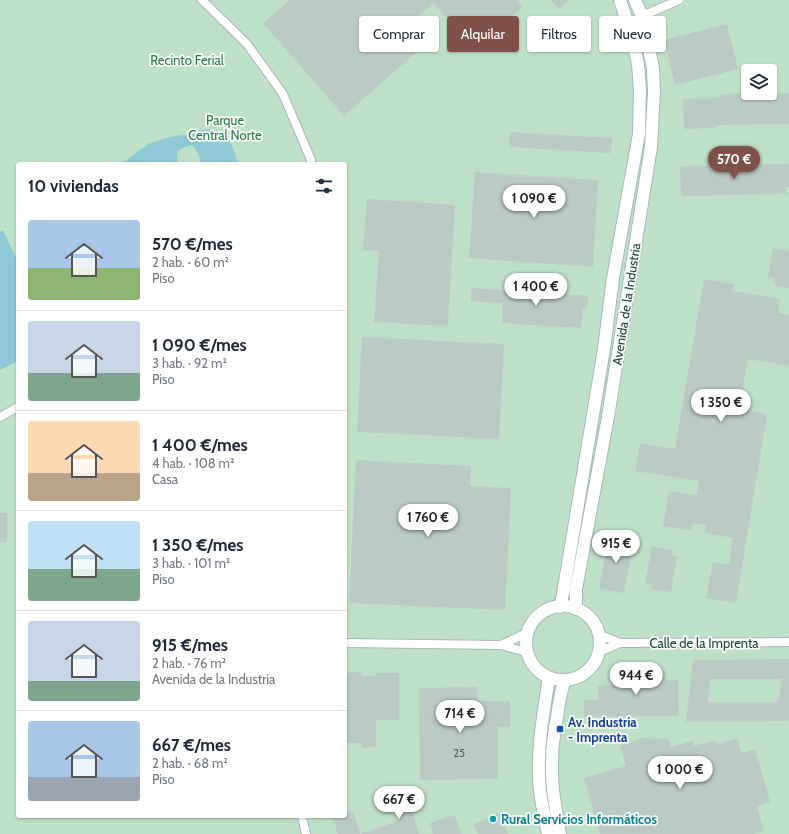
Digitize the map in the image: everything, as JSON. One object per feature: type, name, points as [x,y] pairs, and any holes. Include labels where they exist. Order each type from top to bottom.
[{"type":"street","points":[[202,0],[247,44],[283,94],[311,162]]},
{"type":"street","name":"Avenida de la Industria","points":[[560,606],[565,587],[604,349],[613,278],[639,134],[640,91],[638,64],[632,36],[620,0]]},
{"type":"street","name":"Avenida de la Industria","points":[[635,0],[642,16]]},
{"type":"street","points":[[642,16],[679,0]]},
{"type":"street","name":"Avenida de la Industria","points":[[576,609],[576,589],[608,417],[651,147],[654,91],[653,68],[650,52]]},
{"type":"street","points":[[0,417],[16,408]]},
{"type":"street","points":[[560,606],[576,609],[586,615],[594,624],[600,643],[599,652],[594,663],[587,672],[577,678],[557,680],[549,678],[539,672],[531,663],[526,652],[525,643],[527,633],[539,614],[549,609],[560,606]]},
{"type":"street","points":[[501,645],[527,633]]},
{"type":"street","name":"Calle de la Imprenta","points":[[598,634],[620,643],[789,642]]},
{"type":"street","points":[[347,643],[501,645],[526,652]]},
{"type":"street","name":"Calle de la Imprenta","points":[[599,652],[620,643]]},
{"type":"street","points":[[548,834],[540,792],[539,761],[541,731],[549,678]]},
{"type":"street","points":[[560,834],[553,792],[552,763],[561,690],[565,680]]},
{"type":"street","points":[[302,818],[306,834]]},
{"type":"green space","points":[[0,0],[789,0],[789,834],[0,834]]},
{"type":"water","points":[[210,129],[221,133],[232,145],[238,162],[200,162],[197,151],[191,145],[177,152],[178,162],[122,162],[127,160],[148,144],[170,137],[181,135],[190,136],[198,131]]},
{"type":"water","points":[[3,230],[16,258],[16,362],[0,370],[0,232]]},
{"type":"building","points":[[290,0],[516,0],[523,7],[512,16],[447,16],[447,19],[433,3],[419,16],[359,16],[359,52],[417,52],[344,116],[263,23]]},
{"type":"building","points":[[551,0],[570,0],[559,9]]},
{"type":"building","points":[[727,24],[738,69],[675,85],[666,48],[666,39]]},
{"type":"building","points":[[777,93],[789,93],[789,124],[716,125],[716,128],[684,129],[683,99],[720,98],[720,94],[741,94],[741,100],[777,100]]},
{"type":"building","points":[[510,132],[612,138],[611,153],[509,147]]},
{"type":"building","points":[[789,164],[789,187],[785,187],[786,194],[681,196],[680,166]]},
{"type":"building","points":[[475,172],[598,180],[593,267],[469,258]]},
{"type":"building","points":[[367,199],[455,205],[448,326],[374,322],[379,251],[363,250]]},
{"type":"building","points":[[773,248],[789,251],[789,288],[774,285],[775,278],[768,277]]},
{"type":"building","points":[[704,279],[734,284],[732,291],[780,299],[778,313],[789,315],[789,366],[748,359],[739,409],[767,414],[736,603],[706,598],[713,562],[729,565],[733,538],[705,533],[706,525],[693,523],[691,531],[663,526],[669,491],[697,495],[699,481],[635,471],[640,443],[675,449]]},
{"type":"building","points":[[471,288],[588,296],[587,309],[583,308],[581,328],[502,323],[503,303],[471,301]]},
{"type":"building","points":[[362,337],[504,344],[499,439],[357,432]]},
{"type":"building","points":[[356,460],[471,466],[470,486],[511,488],[505,610],[349,603]]},
{"type":"building","points":[[0,513],[7,513],[7,542],[0,542]]},
{"type":"building","points":[[609,534],[634,538],[624,593],[599,589]]},
{"type":"building","points":[[652,546],[673,550],[672,556],[677,556],[671,592],[651,589],[652,584],[645,583]]},
{"type":"building","points":[[789,659],[789,721],[686,722],[693,660]],"holes":[[[710,679],[782,679],[778,702],[708,702]]]},
{"type":"building","points":[[614,670],[665,670],[665,680],[678,680],[679,716],[584,717],[584,700],[598,700],[598,686],[614,685]]},
{"type":"building","points":[[361,672],[361,676],[376,676],[376,673],[399,673],[399,720],[376,720],[376,747],[362,748],[362,743],[347,743],[347,673]]},
{"type":"building","points":[[477,687],[477,701],[510,701],[510,727],[498,727],[498,779],[420,780],[419,688]]},
{"type":"building","points":[[642,738],[668,739],[671,747],[693,741],[694,746],[716,740],[717,744],[737,738],[741,753],[755,749],[770,802],[757,806],[764,831],[753,834],[600,834],[584,778],[626,766],[620,746]]},
{"type":"building","points":[[407,795],[419,834],[362,834],[399,821],[392,800]]},
{"type":"building","points":[[353,811],[360,834],[338,834],[333,818],[347,818],[347,812]]},
{"type":"building","name":"Rural Servicios Informáticos","points":[[498,813],[508,834],[478,834],[473,825]]},
{"type":"building","points":[[455,815],[461,834],[433,834],[430,823]]},
{"type":"place","name":"Av. Industria - Imprenta","points":[[560,729]]},
{"type":"place","name":"Rural Servicios Informáticos","points":[[493,819]]},
{"type":"park label","name":"Recinto Ferial","points":[[187,60]]},
{"type":"park label","name":"Parque Central Norte","points":[[225,128]]}]
